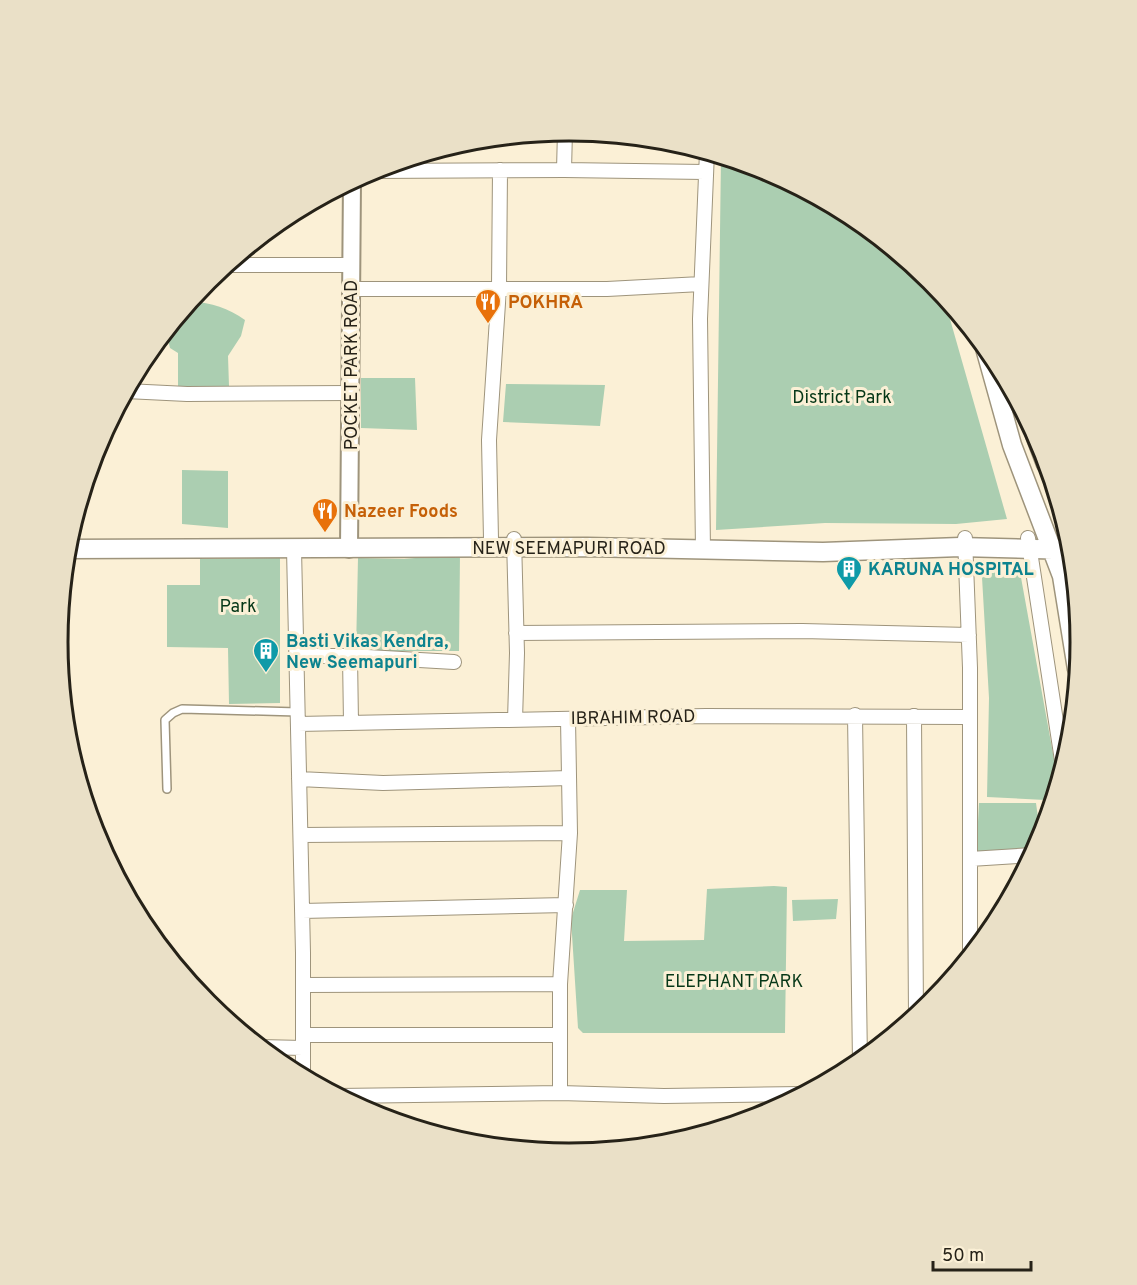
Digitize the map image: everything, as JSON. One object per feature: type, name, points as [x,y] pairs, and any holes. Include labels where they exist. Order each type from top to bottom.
[{"type":"main road","points":[[994,380],[1012,445],[1062,576],[1068,615]]},
{"type":"main road","name":"NEW SEEMAPURI ROAD","points":[[76,549],[294,549],[350,544],[490,538],[513,543]]},
{"type":"main road","name":"NEW SEEMAPURI ROAD","points":[[78,541],[703,545],[1049,543],[1059,540]]},
{"type":"main road","name":"NEW SEEMAPURI ROAD","points":[[1049,543],[1060,547]]},
{"type":"street","points":[[564,170],[565,141]]},
{"type":"street","points":[[703,545],[701,284],[706,161]]},
{"type":"street","points":[[490,538],[489,440],[499,288],[500,170]]},
{"type":"street","points":[[400,171],[705,172]]},
{"type":"street","name":"POCKET PARK ROAD","points":[[350,544],[352,191]]},
{"type":"street","points":[[239,265],[351,265]]},
{"type":"street","points":[[351,289],[607,289],[701,284]]},
{"type":"street","points":[[135,392],[351,393]]},
{"type":"street","points":[[513,543],[516,633],[515,720]]},
{"type":"street","points":[[966,543],[969,635],[970,942]]},
{"type":"street","points":[[1028,543],[1059,743]]},
{"type":"street","points":[[294,549],[301,835],[303,1067]]},
{"type":"street","points":[[516,633],[627,630],[969,635]]},
{"type":"street","points":[[296,656],[350,656],[454,662]]},
{"type":"street","points":[[350,656],[351,723]]},
{"type":"street","points":[[855,715],[860,1050]]},
{"type":"street","name":"IBRAHIM ROAD","points":[[298,718],[351,723],[855,715],[968,717]]},
{"type":"street","points":[[914,716],[916,1003]]},
{"type":"street","points":[[560,1093],[560,984],[570,833],[568,719]]},
{"type":"street","points":[[299,779],[382,783],[568,778]]},
{"type":"street","points":[[301,835],[570,833]]},
{"type":"street","points":[[970,859],[1022,856]]},
{"type":"street","points":[[302,911],[566,905]]},
{"type":"street","points":[[303,985],[560,984]]},
{"type":"street","points":[[271,1045],[303,1041],[559,1035]]},
{"type":"street","points":[[356,1096],[560,1093],[664,1096],[785,1094]]},
{"type":"lane","points":[[167,789],[165,720],[173,712],[182,709],[298,718]]},
{"type":"green space","name":"District Park","points":[[721,165],[790,193],[847,226],[899,266],[945,312],[950,318],[1007,519],[956,524],[825,523],[716,530]]},
{"type":"green space","points":[[201,302],[220,307],[245,320],[241,336],[228,356],[229,386],[178,387],[178,353],[170,348],[168,341]]},
{"type":"green space","points":[[361,378],[415,378],[417,430],[361,428]]},
{"type":"green space","points":[[506,384],[605,385],[600,426],[503,422]]},
{"type":"green space","points":[[182,470],[228,471],[228,528],[182,524]]},
{"type":"green space","points":[[460,554],[459,651],[356,651],[358,558],[404,559]]},
{"type":"green space","name":"Park","points":[[280,558],[280,703],[229,704],[228,648],[167,647],[167,585],[200,585],[200,559]]},
{"type":"green space","points":[[981,560],[1018,561],[1055,762],[1044,800],[987,797],[989,698]]},
{"type":"green space","points":[[979,803],[1036,803],[1038,817],[1019,861],[976,860]]},
{"type":"green space","name":"ELEPHANT PARK","points":[[787,887],[785,1033],[583,1033],[578,1028],[571,919],[580,890],[627,890],[624,941],[704,940],[707,889]]},
{"type":"green space","points":[[838,899],[836,919],[793,921],[792,900]]},
{"type":"place","name":"POKHRA","points":[[488,325]]},
{"type":"place","name":"Nazeer Foods","points":[[325,534]]},
{"type":"place","name":"KARUNA HOSPITAL","points":[[849,592]]},
{"type":"place","name":"Basti Vikas Kendra, New Seemapuri","points":[[266,674]]}]
